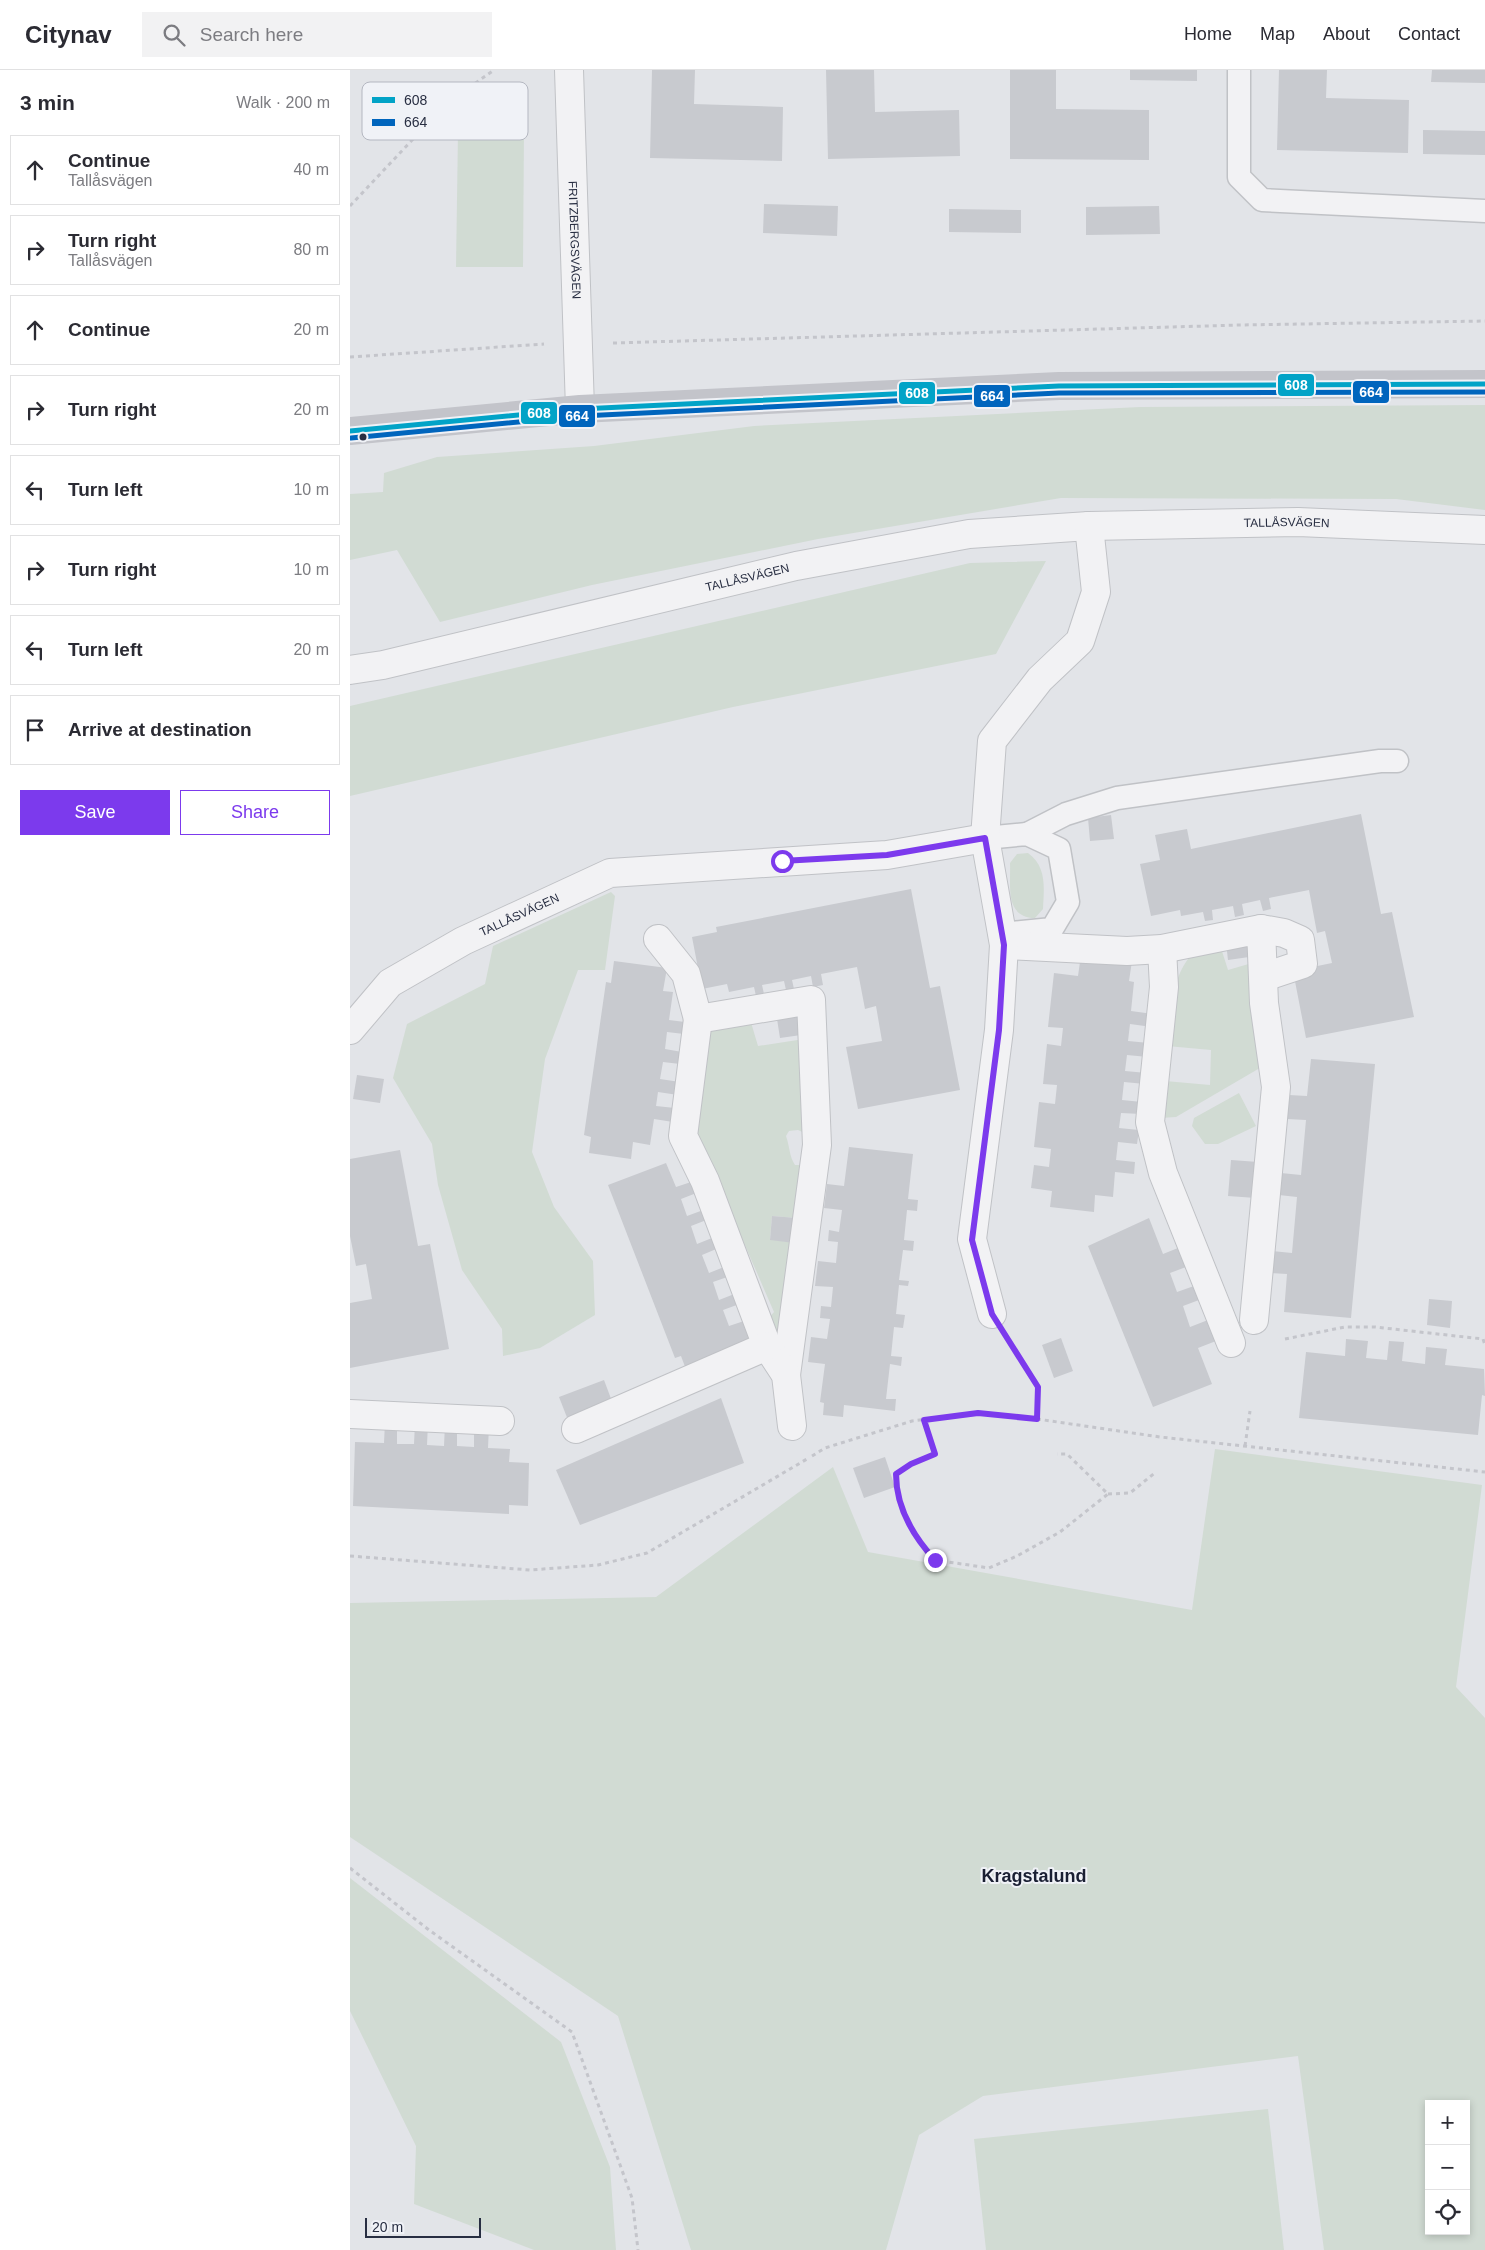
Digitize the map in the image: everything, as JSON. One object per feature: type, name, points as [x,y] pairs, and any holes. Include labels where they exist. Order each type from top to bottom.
[{"type":"street","name":"FRITZBERGSVÄGEN","points":[[569,70],[580,409]]},
{"type":"street","points":[[350,431],[580,409],[1059,386],[1485,384]]},
{"type":"street","name":"TALLÅSVÄGEN","points":[[350,670],[382,665],[796,566],[969,534],[1089,526],[1298,522],[1485,530]]},
{"type":"street","points":[[992,1314],[972,1240],[999,1030],[1003,939],[985,838],[992,741],[1040,679],[1080,641],[1096,592],[1089,526]]},
{"type":"street","name":"TALLÅSVÄGEN","points":[[350,1030],[390,983],[463,941],[610,873],[887,855],[985,838]]},
{"type":"street","points":[[1003,939],[1127,951],[1162,949],[1261,929],[1284,933],[1300,940],[1303,964],[1264,977]]},
{"type":"street","points":[[1254,1320],[1276,1087],[1264,1003],[1261,929]]},
{"type":"street","points":[[658,939],[686,974],[698,1019],[683,1136],[704,1181],[768,1346],[786,1375]]},
{"type":"street","points":[[1162,949],[1164,987],[1150,1122],[1163,1173],[1232,1343]]},
{"type":"street","points":[[698,1019],[810,1000],[817,1145],[786,1375],[792,1426]]},
{"type":"street","points":[[576,1429],[768,1346]]},
{"type":"street","points":[[350,1414],[500,1421]]},
{"type":"lane","points":[[1238,70],[1239,177],[1262,200],[1485,211]]},
{"type":"lane","points":[[985,838],[1027,834],[1066,814],[1117,798],[1380,761],[1397,761]]},
{"type":"lane","points":[[1003,939],[1052,928],[1068,902],[1059,849],[1027,834]]},
{"type":"path","points":[[477,82],[494,70]]},
{"type":"path","points":[[350,206],[412,140]]},
{"type":"path","points":[[350,357],[522,345],[679,343],[1240,325],[1485,321]]},
{"type":"path","points":[[992,1314],[1038,1387],[1037,1419]]},
{"type":"path","points":[[1285,1339],[1344,1327],[1375,1327],[1483,1340],[1485,1345]]},
{"type":"path","points":[[1245,1446],[1250,1411]]},
{"type":"path","points":[[350,1556],[530,1570],[598,1565],[648,1553],[825,1448],[912,1421],[978,1413],[1037,1419],[1160,1437],[1485,1472]]},
{"type":"path","points":[[924,1420],[935,1454],[911,1464],[896,1474],[896,1492],[908,1523],[935,1560],[989,1568],[1017,1556],[1060,1532],[1108,1494],[1130,1493],[1156,1472]]},
{"type":"path","points":[[1057,1454],[1066,1454],[1108,1494]]},
{"type":"path","points":[[350,1868],[429,1930],[572,2032],[632,2198],[638,2250]]},
{"type":"shaded area","points":[[458,140],[524,140],[523,267],[456,267]]},
{"type":"shaded area","points":[[1485,405],[1485,510],[1396,499],[1061,498],[818,539],[592,585],[440,622],[397,550],[350,560],[350,494],[383,492],[384,473],[437,457],[594,446],[754,426],[1140,407]]},
{"type":"shaded area","points":[[1046,561],[996,654],[733,707],[350,796],[350,706],[970,563]]},
{"type":"shaded area","points":[[1028,853],[1039,865],[1043,878],[1043,909],[1035,918],[1018,912],[1011,899],[1010,890],[1010,863],[1017,854]]},
{"type":"shaded area","points":[[611,892],[615,896],[605,970],[578,970],[545,1059],[532,1152],[554,1207],[593,1261],[595,1315],[540,1348],[503,1356],[502,1329],[462,1270],[438,1185],[432,1144],[393,1078],[407,1024],[485,984],[493,946]]},
{"type":"shaded area","points":[[1220,945],[1228,970],[1252,963],[1265,1065],[1176,1117],[1161,1118],[1165,1081],[1210,1085],[1211,1050],[1167,1046],[1174,991],[1185,964],[1193,954],[1204,947]]},
{"type":"shaded area","points":[[750,1019],[758,1046],[804,1039],[809,1135],[798,1130],[789,1131],[786,1136],[795,1165],[804,1165],[797,1218],[772,1216],[770,1239],[794,1243],[784,1336],[777,1334],[767,1320],[774,1312],[694,1128],[706,1026]]},
{"type":"shaded area","points":[[1239,1093],[1256,1126],[1218,1144],[1205,1144],[1192,1126],[1194,1118]]},
{"type":"shaded area","points":[[1215,1449],[1482,1485],[1456,1687],[1485,1718],[1485,2250],[1324,2250],[1298,2056],[983,2096],[919,2135],[886,2250],[691,2250],[618,2016],[350,1837],[350,1603],[656,1597],[833,1467],[868,1552],[1192,1610]]},
{"type":"shaded area","points":[[350,1878],[561,2042],[610,2167],[616,2250],[534,2250],[414,2204],[416,2146],[350,2011]]},
{"type":"shaded area","points":[[1268,2109],[1284,2250],[986,2250],[974,2139]]},
{"type":"building","points":[[652,70],[695,70],[694,104],[783,107],[782,161],[650,158]]},
{"type":"building","points":[[826,70],[874,70],[875,112],[959,110],[960,156],[828,159]]},
{"type":"building","points":[[1010,70],[1056,70],[1056,109],[1149,110],[1149,160],[1010,159]]},
{"type":"building","points":[[1130,70],[1197,70],[1197,81],[1130,80]]},
{"type":"building","points":[[1279,70],[1327,70],[1326,98],[1409,100],[1408,153],[1277,150]]},
{"type":"building","points":[[1432,70],[1485,70],[1485,83],[1431,82]]},
{"type":"building","points":[[1423,130],[1485,131],[1485,155],[1423,154]]},
{"type":"building","points":[[764,204],[838,206],[837,236],[763,233]]},
{"type":"building","points":[[1159,206],[1160,234],[1086,235],[1086,207]]},
{"type":"building","points":[[949,209],[1021,210],[1021,233],[949,232]]},
{"type":"building","points":[[1361,814],[1381,914],[1392,912],[1414,1017],[1306,1038],[1293,971],[1332,963],[1325,931],[1317,933],[1309,890],[1269,898],[1271,909],[1263,911],[1260,900],[1242,904],[1244,915],[1235,917],[1233,906],[1212,910],[1213,920],[1205,921],[1203,912],[1181,916],[1180,910],[1151,916],[1140,864],[1160,860],[1155,835],[1187,829],[1191,849]]},
{"type":"building","points":[[1111,815],[1114,839],[1090,841],[1088,818]]},
{"type":"building","points":[[911,889],[930,988],[940,986],[960,1090],[858,1109],[846,1047],[882,1041],[876,1006],[865,1009],[857,967],[821,974],[823,985],[813,987],[811,976],[792,980],[794,989],[786,990],[784,981],[762,985],[764,994],[756,996],[754,987],[729,992],[727,984],[702,989],[692,937],[717,932],[716,927]]},
{"type":"building","points":[[1247,940],[1249,957],[1228,960],[1226,943]]},
{"type":"building","points":[[1081,955],[1132,961],[1129,981],[1134,982],[1131,1011],[1153,1014],[1152,1027],[1130,1024],[1128,1041],[1149,1043],[1148,1057],[1127,1055],[1125,1071],[1147,1073],[1145,1084],[1124,1082],[1122,1100],[1142,1102],[1141,1114],[1121,1113],[1119,1128],[1139,1130],[1137,1144],[1118,1142],[1116,1160],[1135,1162],[1134,1174],[1115,1172],[1113,1197],[1095,1195],[1094,1212],[1050,1207],[1052,1191],[1031,1188],[1034,1165],[1049,1167],[1051,1149],[1034,1147],[1039,1102],[1055,1104],[1057,1085],[1043,1084],[1047,1044],[1061,1046],[1063,1028],[1048,1027],[1054,973],[1078,976]]},
{"type":"building","points":[[614,961],[667,968],[663,991],[673,992],[669,1020],[685,1022],[684,1034],[667,1032],[665,1049],[682,1052],[680,1064],[663,1062],[660,1079],[680,1082],[678,1095],[658,1092],[656,1106],[675,1108],[673,1122],[654,1119],[650,1145],[633,1142],[631,1159],[589,1153],[591,1137],[584,1135],[606,982],[611,983]]},
{"type":"building","points":[[798,1016],[801,1035],[780,1038],[777,1019]]},
{"type":"building","points":[[1311,1059],[1375,1064],[1351,1318],[1284,1312],[1287,1274],[1270,1273],[1272,1251],[1292,1253],[1297,1197],[1279,1195],[1281,1173],[1301,1175],[1306,1120],[1287,1119],[1289,1095],[1307,1096]]},
{"type":"building","points":[[357,1075],[384,1079],[380,1103],[353,1099]]},
{"type":"building","points":[[849,1147],[913,1154],[908,1199],[918,1200],[917,1211],[907,1210],[904,1240],[914,1241],[913,1251],[903,1250],[899,1280],[909,1281],[908,1286],[899,1285],[896,1314],[905,1315],[903,1328],[894,1327],[891,1356],[902,1357],[901,1366],[890,1364],[886,1399],[896,1399],[895,1411],[844,1405],[843,1417],[823,1415],[824,1403],[820,1402],[825,1364],[808,1362],[811,1337],[827,1339],[830,1319],[820,1318],[821,1306],[831,1307],[833,1287],[815,1286],[818,1261],[836,1263],[838,1242],[828,1241],[829,1230],[839,1232],[842,1210],[824,1208],[827,1184],[844,1186]]},
{"type":"building","points":[[400,1150],[418,1246],[430,1244],[449,1349],[350,1368],[350,1303],[372,1299],[366,1264],[356,1266],[350,1236],[350,1159]]},
{"type":"building","points":[[1231,1160],[1258,1162],[1256,1198],[1228,1196]]},
{"type":"building","points":[[666,1163],[676,1187],[694,1181],[699,1192],[681,1199],[687,1216],[706,1209],[709,1219],[691,1226],[697,1244],[717,1236],[721,1247],[702,1255],[709,1273],[729,1265],[733,1275],[713,1282],[719,1300],[742,1291],[745,1302],[723,1310],[729,1326],[744,1321],[754,1346],[687,1372],[681,1356],[675,1358],[608,1185]]},
{"type":"building","points":[[772,1216],[797,1218],[794,1243],[770,1240]]},
{"type":"building","points":[[1149,1218],[1163,1254],[1178,1248],[1186,1267],[1170,1273],[1177,1292],[1194,1286],[1199,1300],[1183,1306],[1190,1327],[1208,1320],[1216,1341],[1198,1348],[1212,1384],[1153,1407],[1088,1246]]},
{"type":"building","points":[[1429,1299],[1452,1301],[1450,1328],[1427,1325]]},
{"type":"building","points":[[1061,1338],[1073,1371],[1054,1378],[1042,1345]]},
{"type":"building","points":[[1346,1339],[1368,1341],[1366,1358],[1387,1360],[1389,1341],[1404,1342],[1402,1361],[1425,1364],[1426,1347],[1447,1349],[1445,1365],[1484,1369],[1485,1396],[1482,1395],[1478,1435],[1299,1418],[1306,1352],[1345,1356]]},
{"type":"building","points":[[604,1380],[613,1404],[568,1420],[559,1397]]},
{"type":"building","points":[[721,1398],[744,1463],[580,1525],[556,1470]]},
{"type":"building","points":[[385,1422],[397,1422],[397,1444],[414,1444],[415,1423],[428,1423],[427,1445],[444,1446],[445,1424],[457,1424],[457,1446],[474,1447],[474,1425],[489,1426],[488,1448],[510,1449],[509,1462],[529,1463],[528,1506],[509,1505],[509,1514],[353,1506],[355,1442],[384,1443]]},
{"type":"building","points":[[885,1457],[895,1487],[864,1498],[853,1468]]},
{"type":"transit line","name":"608","points":[[350,431],[580,409],[1059,386],[1485,384]]},
{"type":"transit line","name":"664","points":[[351,438],[581,416],[1059,393],[1485,392]]},
{"type":"district","name":"Kragstalund","points":[[1034,1876]]},
{"type":"route","points":[[782,861],[887,855],[985,838],[998,901],[1004,945],[999,1030],[972,1240],[992,1314],[1038,1387],[1037,1419],[978,1413],[924,1420],[935,1454],[911,1464],[896,1474],[896,1492],[908,1523],[935,1560]]}]
